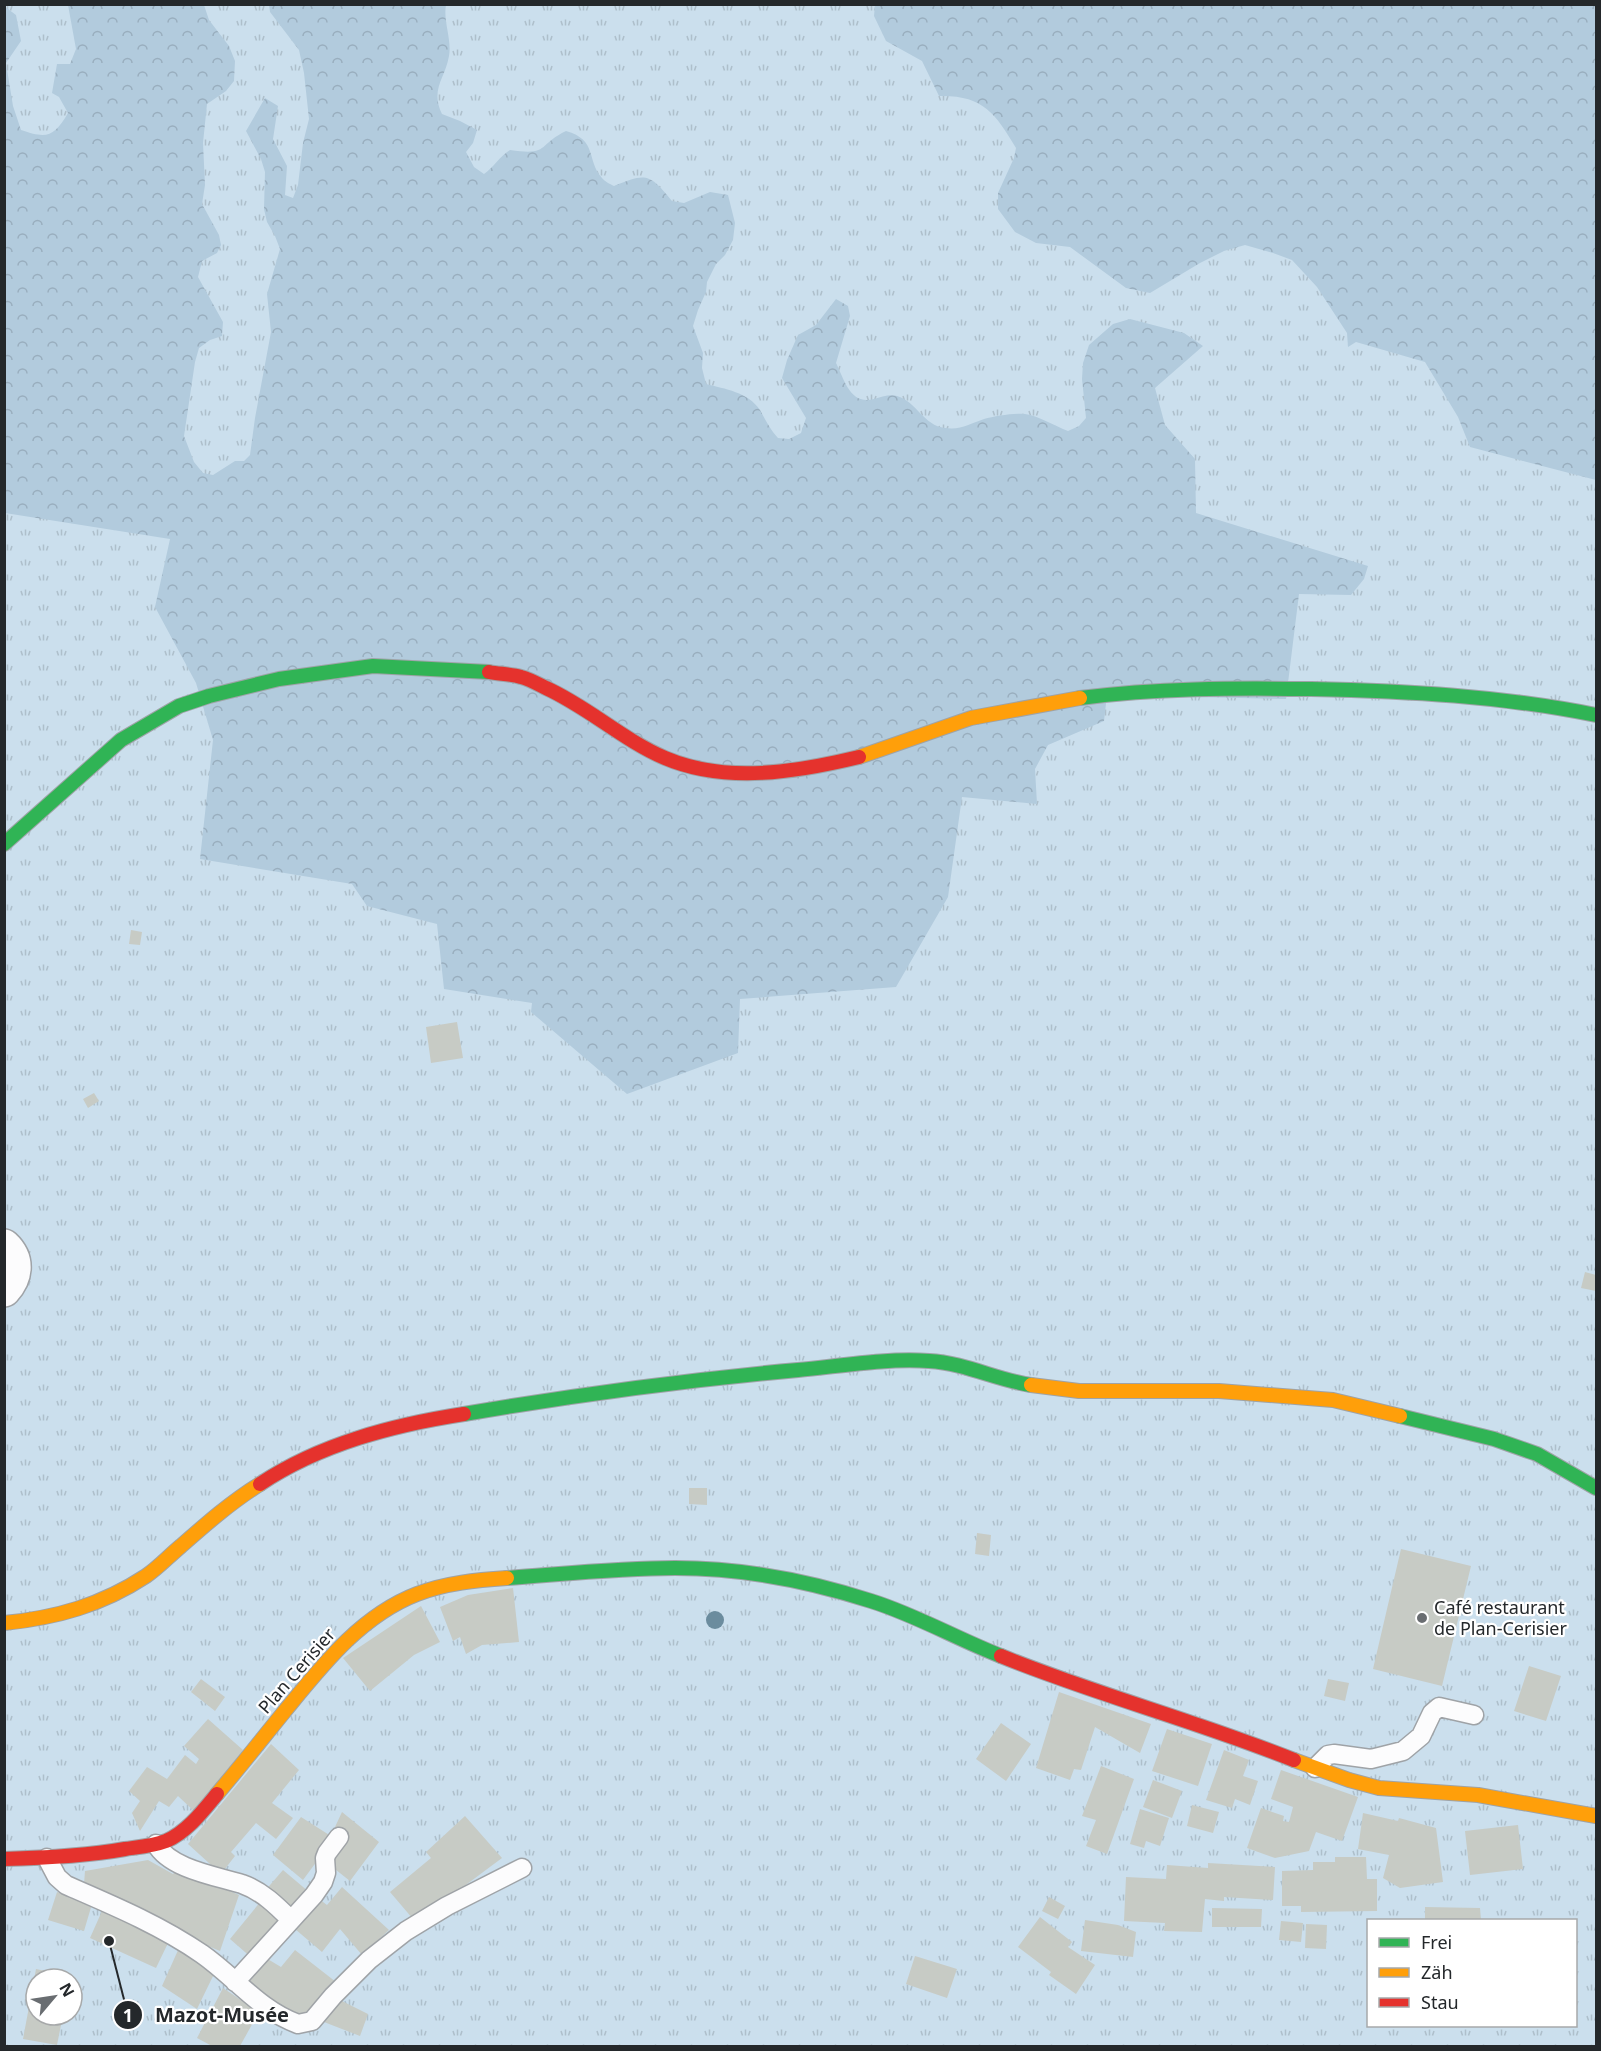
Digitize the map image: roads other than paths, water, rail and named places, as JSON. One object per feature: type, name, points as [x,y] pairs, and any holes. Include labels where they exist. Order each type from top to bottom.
[{"type":"street","points":[[4,844],[121,740],[179,706],[209,696],[279,679],[373,666],[489,672],[522,677],[562,696],[665,758],[694,768],[737,773],[775,773],[826,765],[867,755],[964,720],[1059,701],[1137,691],[1234,688],[1431,692],[1547,705],[1596,715]]},
{"type":"street","points":[[4,1246],[13,1259],[15,1270],[12,1281],[4,1290]]},
{"type":"street","points":[[4,1623],[61,1615],[111,1596],[147,1575],[232,1502],[264,1481],[312,1455],[371,1434],[431,1419],[578,1395],[739,1375],[885,1362],[930,1361],[1028,1385],[1079,1391],[1219,1391],[1333,1400],[1494,1438],[1537,1454],[1596,1488]]},
{"type":"street","name":"Plan Cerisier","points":[[4,1858],[47,1858],[101,1853],[168,1840],[201,1814],[326,1661],[341,1646],[400,1603],[428,1590],[474,1582],[653,1568],[716,1569],[801,1583],[852,1596],[891,1608],[1011,1661],[1378,1788],[1479,1795],[1549,1810],[1596,1816]]},
{"type":"lane","points":[[1315,1768],[1328,1755],[1371,1759],[1403,1751],[1421,1736],[1432,1713],[1439,1707],[1474,1715]]},
{"type":"lane","points":[[235,1982],[323,1882],[326,1873],[325,1858],[339,1837]]},
{"type":"lane","points":[[156,1844],[161,1853],[174,1861],[258,1892],[291,1920]]},
{"type":"lane","points":[[47,1858],[57,1877],[66,1885],[175,1937],[214,1962],[254,1999],[290,2022],[305,2024],[317,2017],[343,1986],[399,1935],[447,1906],[522,1868]]},
{"type":"place","name":"Café restaurant de Plan-Cerisier","points":[[1422,1618]]},
{"type":"place","name":"Mazot-Musée","points":[[109,1941]]}]
